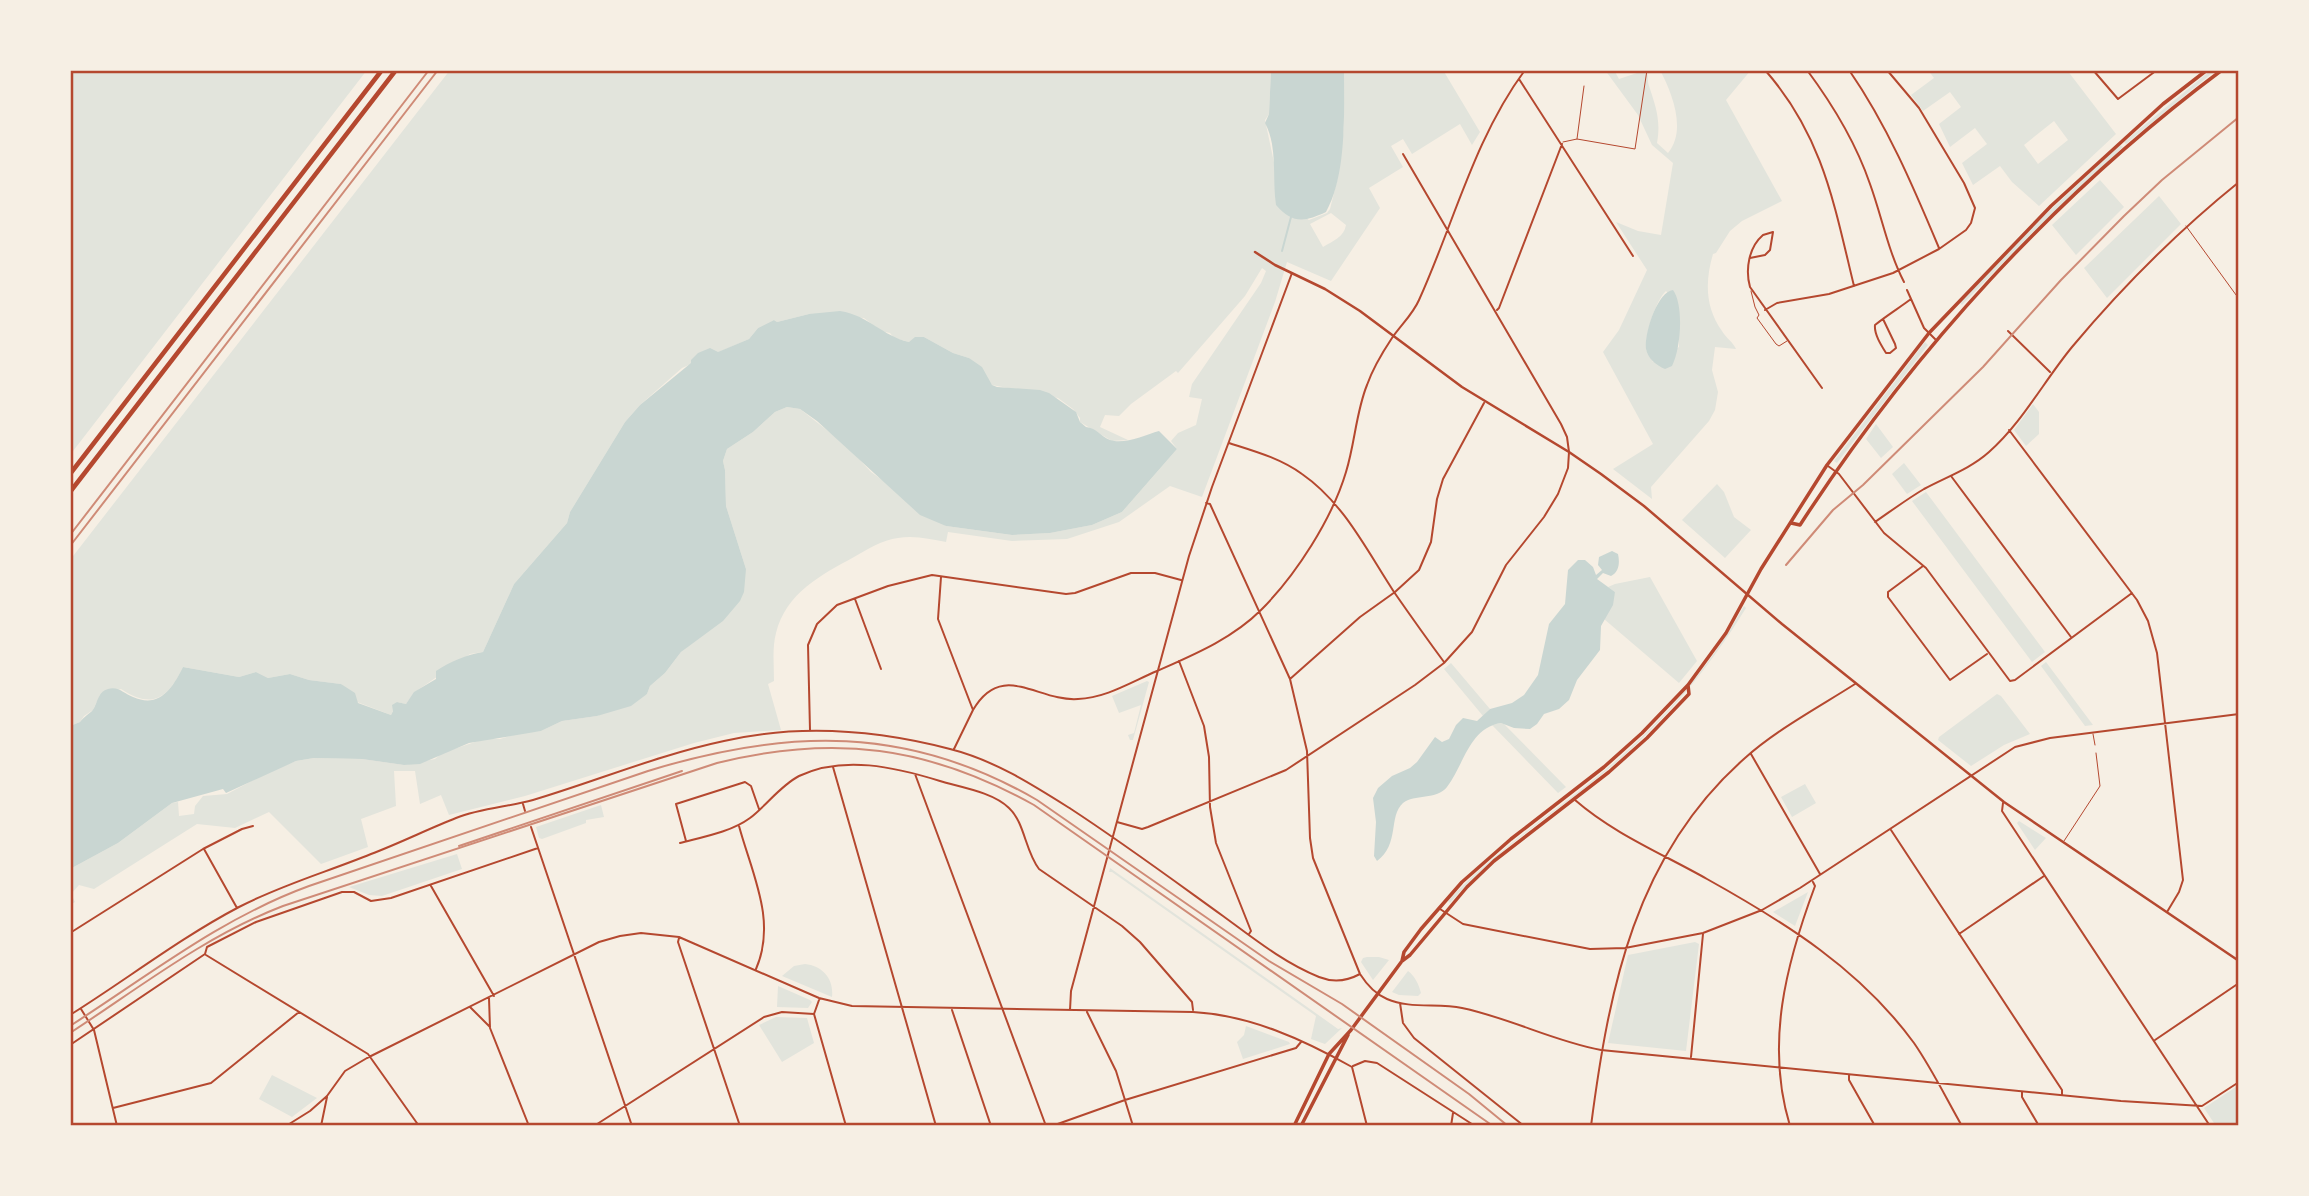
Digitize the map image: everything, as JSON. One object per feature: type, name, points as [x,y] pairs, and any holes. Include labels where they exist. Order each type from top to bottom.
[{"type":"highway","points":[[70,474],[382,70]]},
{"type":"highway","points":[[70,492],[396,70]]},
{"type":"main road","points":[[1301,1126],[1349,1034],[1402,961],[1406,950],[1439,908],[1490,855],[1605,767],[1688,685],[1721,641],[1747,594],[1828,465],[1928,333],[2068,189],[2163,104],[2207,70]]},
{"type":"main road","points":[[1791,523],[1800,525],[1891,394],[2008,261],[2084,187],[2163,116],[2222,70]]},
{"type":"main road","points":[[1402,961],[1494,861],[1647,738],[1689,694],[1688,685]]},
{"type":"main road","points":[[1294,1126],[1329,1054],[1349,1034]]},
{"type":"street","points":[[953,750],[973,710],[985,694],[1007,685],[1078,699],[1108,693],[1231,634],[1260,612],[1282,587],[1301,560],[1333,502],[1346,474],[1366,386],[1393,337],[1416,306],[1482,142],[1504,99],[1525,70]]},
{"type":"street","points":[[1765,70],[1797,113],[1822,164],[1854,287]]},
{"type":"street","points":[[1807,70],[1823,91],[1854,145],[1871,186],[1903,282]]},
{"type":"street","points":[[1849,70],[1886,130],[1940,248]]},
{"type":"street","points":[[1765,310],[1777,303],[1814,298],[1898,271],[1940,248],[1972,223],[1972,198],[1910,95],[1887,70]]},
{"type":"street","points":[[2093,70],[2118,99],[2157,70]]},
{"type":"street","points":[[2149,70],[2152,74]]},
{"type":"street","points":[[1519,78],[1633,256]]},
{"type":"street","points":[[1496,311],[1517,267],[1562,144]]},
{"type":"street","points":[[1117,822],[1142,829],[1286,770],[1444,663],[1472,632],[1506,565],[1552,506],[1563,482],[1569,452],[1567,437],[1561,424],[1403,154]]},
{"type":"street","points":[[1875,522],[1917,493],[1980,459],[2009,430],[2051,373],[2111,300],[2186,226],[2239,182]]},
{"type":"street","points":[[1750,258],[1765,255],[1770,250],[1773,232],[1767,232],[1757,240],[1750,258],[1748,278],[1751,291],[1822,388]]},
{"type":"street","points":[[1255,252],[1325,289],[1485,402],[1569,452],[1644,506],[1855,684],[1970,776],[2063,843],[2239,961]]},
{"type":"street","points":[[1070,1011],[1071,990],[1182,580],[1206,503],[1292,273]]},
{"type":"street","points":[[1907,290],[1928,333],[1936,340]]},
{"type":"street","points":[[1884,319],[1896,348],[1891,353],[1886,353],[1883,349],[1874,328],[1884,319],[1912,299]]},
{"type":"street","points":[[2008,331],[2051,373]]},
{"type":"street","points":[[1290,680],[1360,617],[1412,578],[1423,562],[1431,542],[1437,499],[1443,479],[1485,402]]},
{"type":"street","points":[[2009,430],[2132,593],[2144,612],[2155,640],[2183,880],[2166,913]]},
{"type":"street","points":[[1228,443],[1287,465],[1303,475],[1333,502],[1364,543],[1444,663]]},
{"type":"street","points":[[1828,465],[1836,470],[1892,540],[1923,565],[2010,681],[2132,593]]},
{"type":"street","points":[[1951,476],[2072,638]]},
{"type":"street","points":[[1206,503],[1210,504],[1290,680],[1308,756],[1313,858],[1360,974],[1378,994],[1400,1003],[1460,1007],[1557,1040],[1601,1050],[2202,1106],[2239,1082]]},
{"type":"street","points":[[1923,565],[1888,592],[1888,597],[1950,680],[1989,653]]},
{"type":"street","points":[[810,731],[807,657],[811,634],[825,614],[837,605],[924,576],[941,576],[1066,594],[1131,573],[1155,573],[1182,580]]},
{"type":"street","points":[[941,576],[938,619],[973,710]]},
{"type":"street","points":[[855,598],[881,669]]},
{"type":"street","points":[[1179,661],[1204,726],[1216,843],[1251,931],[1249,934]]},
{"type":"street","points":[[1591,1126],[1612,994],[1642,901],[1665,855],[1704,800],[1751,753],[1855,684]]},
{"type":"street","points":[[1439,908],[1463,924],[1590,949],[1625,948],[1703,933],[1762,910],[1812,881],[2006,752],[2028,742],[2239,714]]},
{"type":"street","points":[[70,1015],[237,908],[288,884],[370,855],[457,817],[493,807],[523,803],[724,740],[767,733],[810,731],[894,737],[953,750],[1021,779],[1113,836],[1275,952],[1321,978],[1338,981],[1360,974]]},
{"type":"street","points":[[1751,753],[1821,875]]},
{"type":"street","points":[[833,766],[936,1126]]},
{"type":"street","points":[[680,843],[739,825],[794,779],[833,766],[871,766],[914,773],[987,796],[1003,803],[1014,813],[1032,860],[1039,869],[1140,943],[1192,1002],[1194,1012]]},
{"type":"street","points":[[914,773],[1046,1126]]},
{"type":"street","points":[[686,841],[676,804],[745,782],[751,786],[760,810]]},
{"type":"street","points":[[1574,799],[1620,832],[1762,910],[1824,951],[1874,995],[1915,1044],[1962,1126]]},
{"type":"street","points":[[2004,802],[2002,811],[2210,1126]]},
{"type":"street","points":[[523,803],[525,811]]},
{"type":"street","points":[[739,825],[765,918],[764,948],[755,970]]},
{"type":"street","points":[[70,933],[204,849],[253,826]]},
{"type":"street","points":[[531,827],[632,1126]]},
{"type":"street","points":[[1891,829],[2062,1090],[2062,1095]]},
{"type":"street","points":[[70,1045],[205,954],[207,947],[232,933],[342,892],[350,891],[366,900],[378,901],[538,848]]},
{"type":"street","points":[[204,849],[237,908]]},
{"type":"street","points":[[1959,934],[2045,875]]},
{"type":"street","points":[[1790,1126],[1778,1066],[1779,1024],[1783,994],[1798,933],[1815,886],[1812,881]]},
{"type":"street","points":[[430,885],[494,996]]},
{"type":"street","points":[[286,1126],[292,1125],[327,1096],[345,1072],[371,1056],[599,942],[632,934],[652,933],[679,937],[819,998],[852,1006],[1194,1012],[1230,1016],[1301,1041],[1352,1067],[1367,1126]]},
{"type":"street","points":[[1690,1059],[1703,933]]},
{"type":"street","points":[[679,937],[678,942],[740,1126]]},
{"type":"street","points":[[205,954],[371,1056],[419,1126]]},
{"type":"street","points":[[2154,1041],[2239,983]]},
{"type":"street","points":[[489,998],[491,1028],[529,1126]]},
{"type":"street","points":[[819,998],[814,1014],[846,1126]]},
{"type":"street","points":[[1400,1003],[1403,1023],[1413,1038],[1524,1126]]},
{"type":"street","points":[[470,1007],[491,1028]]},
{"type":"street","points":[[81,1008],[94,1030],[117,1126]]},
{"type":"street","points":[[952,1009],[990,1126]]},
{"type":"street","points":[[1086,1011],[1116,1072],[1133,1126]]},
{"type":"street","points":[[113,1108],[211,1083],[299,1012]]},
{"type":"street","points":[[594,1126],[775,1013],[814,1014]]},
{"type":"street","points":[[1052,1126],[1125,1100],[1296,1048],[1301,1041]]},
{"type":"street","points":[[1352,1067],[1365,1061],[1377,1063],[1475,1126]]},
{"type":"street","points":[[1849,1073],[1849,1080],[1875,1126]]},
{"type":"street","points":[[2022,1091],[2022,1097],[2039,1126]]},
{"type":"street","points":[[321,1126],[329,1099],[327,1096]]},
{"type":"street","points":[[1451,1126],[1454,1112]]},
{"type":"lane","points":[[1562,144],[1577,139],[1635,149],[1647,70]]},
{"type":"lane","points":[[1577,139],[1584,86]]},
{"type":"lane","points":[[2186,226],[2239,299]]},
{"type":"lane","points":[[1751,291],[1759,315],[1757,317],[1776,344],[1779,346],[1787,341]]},
{"type":"lane","points":[[2093,733],[2095,745]]},
{"type":"lane","points":[[2063,843],[2100,786],[2096,753]]},
{"type":"shaded area","points":[[70,70],[367,70],[70,455]]},
{"type":"shaded area","points":[[450,70],[1271,70],[1269,114],[1265,120],[1276,172],[1275,197],[1309,220],[1327,213],[1330,209],[1338,177],[1344,127],[1344,70],[1443,70],[1480,132],[1472,145],[1460,124],[1412,154],[1403,139],[1391,146],[1403,167],[1369,188],[1380,208],[1331,281],[1287,262],[1275,302],[1202,497],[1170,486],[1119,522],[1067,539],[1012,541],[948,532],[946,542],[904,537],[875,545],[817,578],[796,596],[781,619],[774,645],[774,681],[768,684],[781,730],[734,733],[694,743],[525,796],[449,815],[441,795],[420,804],[415,771],[394,771],[396,806],[361,819],[368,847],[321,864],[269,812],[235,828],[197,824],[94,889],[79,885],[71,894],[75,902],[70,905],[70,869],[118,843],[172,803],[178,802],[179,816],[194,814],[195,806],[203,796],[227,794],[296,761],[314,758],[362,759],[404,765],[435,759],[442,753],[484,739],[500,739],[541,731],[562,721],[597,716],[647,694],[650,686],[665,673],[681,652],[699,637],[746,569],[726,506],[723,461],[727,449],[753,432],[775,412],[787,407],[800,409],[846,445],[871,472],[946,526],[1012,535],[1050,533],[1092,525],[1122,512],[1177,449],[1171,441],[1178,433],[1196,425],[1202,399],[1189,397],[1192,384],[1261,283],[1266,271],[1262,268],[1245,296],[1178,373],[1176,371],[1119,416],[1105,415],[1100,427],[1128,440],[1112,441],[1080,422],[1073,409],[1058,398],[992,385],[969,358],[953,353],[924,337],[909,342],[894,338],[864,318],[809,314],[777,322],[774,320],[758,328],[749,339],[682,368],[640,405],[625,422],[570,512],[567,523],[514,584],[483,652],[470,654],[415,692],[406,704],[397,702],[391,715],[357,702],[341,684],[309,680],[290,674],[268,678],[256,672],[239,677],[183,667],[171,686],[158,698],[142,699],[121,689],[100,695],[93,710],[80,722],[70,726],[70,560]],"holes":[[[1331,213],[1346,225],[1340,236],[1323,247],[1310,224]]]},
{"type":"shaded area","points":[[1271,70],[1344,70],[1343,143],[1338,180],[1326,212],[1312,218],[1293,218],[1276,205],[1272,142],[1265,123],[1269,114]]},
{"type":"shaded area","points":[[1605,70],[1614,70],[1619,79],[1646,70],[1657,114],[1657,143],[1668,153],[1676,134],[1676,112],[1660,70],[1751,70],[1726,100],[1782,201],[1742,221],[1730,231],[1713,254],[1708,284],[1712,313],[1736,349],[1715,347],[1712,370],[1718,392],[1715,410],[1709,421],[1651,487],[1652,499],[1613,469],[1653,444],[1603,352],[1619,330],[1647,270],[1616,222],[1638,231],[1661,235],[1673,163],[1652,145],[1638,115]],"holes":[[[1666,291],[1679,308],[1679,347],[1653,362],[1646,348],[1648,333],[1662,295]]]},
{"type":"shaded area","points":[[1928,70],[2067,70],[2116,134],[2039,206],[2012,182],[2000,166],[1973,185],[1962,163],[1987,144],[1975,128],[1950,147],[1939,124],[1961,107],[1950,92],[1923,111],[1911,95],[1934,78]],"holes":[[[2054,121],[2068,140],[2038,164],[2024,145]]]},
{"type":"shaded area","points":[[2211,70],[2216,70],[2126,144],[2124,142]]},
{"type":"shaded area","points":[[2120,145],[2123,147],[2033,232],[1962,305],[1960,303],[2030,229]]},
{"type":"shaded area","points":[[2100,180],[2124,207],[2076,255],[2052,225]]},
{"type":"shaded area","points":[[2159,196],[2181,224],[2107,298],[2084,268]]},
{"type":"shaded area","points":[[1673,290],[1679,306],[1679,338],[1672,366],[1665,369],[1651,359],[1647,353],[1646,342],[1649,324],[1657,306],[1667,292]]},
{"type":"shaded area","points":[[840,311],[860,317],[900,339],[909,342],[915,337],[924,337],[953,353],[969,358],[982,367],[992,385],[997,387],[1049,393],[1076,412],[1080,422],[1086,427],[1110,440],[1128,440],[1159,431],[1177,449],[1122,512],[1092,525],[1050,533],[1012,535],[946,526],[920,515],[817,421],[800,409],[787,407],[775,412],[753,432],[727,449],[723,461],[726,506],[746,569],[744,592],[740,601],[723,621],[681,652],[665,673],[650,686],[647,694],[631,706],[597,716],[562,721],[541,731],[469,743],[420,764],[404,765],[362,759],[314,758],[296,761],[226,793],[223,789],[172,803],[118,843],[70,869],[70,726],[80,722],[92,711],[104,691],[115,689],[142,700],[158,698],[175,682],[183,667],[239,677],[256,672],[268,678],[290,674],[309,680],[341,684],[355,693],[358,703],[391,715],[392,705],[397,702],[406,704],[414,692],[436,679],[436,671],[459,659],[483,652],[514,584],[567,523],[570,512],[625,422],[640,405],[691,363],[698,353],[710,348],[718,352],[749,339],[758,328],[774,320],[777,322],[809,314]]},
{"type":"shaded area","points":[[1925,342],[1928,345],[1837,463],[1834,461]]},
{"type":"shaded area","points":[[2033,404],[2039,412],[2039,434],[2026,446],[2014,430]]},
{"type":"shaded area","points":[[1876,424],[1893,447],[1881,458],[1866,439]]},
{"type":"shaded area","points":[[1904,463],[1921,485],[1907,494],[1892,474]]},
{"type":"shaded area","points":[[1717,484],[1724,492],[1734,517],[1751,530],[1725,558],[1682,520]]},
{"type":"shaded area","points":[[1926,492],[2045,652],[2032,662],[1912,501]]},
{"type":"shaded area","points":[[1612,551],[1618,554],[1617,570],[1611,576],[1603,573],[1597,579],[1615,592],[1613,605],[1601,626],[1600,650],[1577,680],[1569,700],[1559,709],[1544,714],[1530,729],[1514,728],[1501,723],[1481,732],[1443,791],[1403,803],[1396,816],[1389,847],[1377,861],[1374,856],[1376,822],[1373,798],[1378,788],[1392,776],[1417,762],[1435,737],[1442,742],[1449,739],[1463,718],[1477,721],[1490,709],[1512,703],[1524,695],[1538,675],[1549,624],[1565,604],[1568,570],[1578,560],[1585,560],[1593,567],[1596,575],[1602,570],[1598,565],[1599,557]]},
{"type":"shaded area","points":[[1650,577],[1697,661],[1679,683],[1604,619],[1615,592],[1608,587]]},
{"type":"shaded area","points":[[1744,606],[1746,608],[1715,655],[1662,719],[1622,758],[1503,851],[1450,903],[1448,901],[1483,867],[1521,835],[1621,757],[1661,718],[1714,654]]},
{"type":"shaded area","points":[[2046,662],[2093,725],[2085,726],[2041,666]]},
{"type":"shaded area","points":[[1451,663],[1490,709],[1483,716],[1444,669]]},
{"type":"shaded area","points":[[1149,682],[1133,740],[1130,740],[1128,735],[1134,733],[1141,705],[1119,713],[1112,696]]},
{"type":"shaded area","points":[[1997,694],[2030,734],[2004,745],[1971,766],[1938,740],[1939,737]]},
{"type":"shaded area","points":[[1501,723],[1566,787],[1558,793],[1492,725]]},
{"type":"shaded area","points":[[1805,784],[1816,803],[1792,817],[1781,797]]},
{"type":"shaded area","points":[[601,805],[604,817],[586,820],[586,823],[539,838],[536,827]]},
{"type":"shaded area","points":[[2019,821],[2046,838],[2035,850],[2017,823]]},
{"type":"shaded area","points":[[457,854],[462,869],[382,896],[369,895],[349,887]]},
{"type":"shaded area","points":[[1110,868],[1338,1029],[1342,1028],[1325,1044],[1311,1039],[1316,1016],[1109,872]]},
{"type":"shaded area","points":[[1808,892],[1795,926],[1773,912]]},
{"type":"shaded area","points":[[1695,942],[1699,944],[1686,1051],[1608,1043],[1628,955]]},
{"type":"shaded area","points":[[1367,957],[1389,960],[1373,980],[1361,962]]},
{"type":"shaded area","points":[[805,964],[817,967],[826,974],[832,997],[782,976],[794,966]]},
{"type":"shaded area","points":[[1408,971],[1419,987],[1421,993],[1418,996],[1392,992]]},
{"type":"shaded area","points":[[778,986],[812,1002],[808,1008],[777,1007]]},
{"type":"shaded area","points":[[776,1017],[807,1018],[814,1043],[782,1062],[759,1025]]},
{"type":"shaded area","points":[[1246,1026],[1290,1044],[1243,1059],[1237,1042],[1244,1035]]},
{"type":"shaded area","points":[[272,1075],[317,1098],[292,1117],[259,1099]]},
{"type":"shaded area","points":[[2239,1085],[2239,1126],[2216,1126],[2204,1108]]},
{"type":"waterway","points":[[1282,251],[1291,217]]},
{"type":"tram line","points":[[70,535],[429,70]]},
{"type":"tram line","points":[[70,1026],[215,931],[309,886],[648,771],[699,757],[749,747],[846,741],[894,747],[941,758],[989,775],[1037,800],[1269,961],[1342,1004],[1469,1094],[1508,1126]]},
{"type":"tram line","points":[[459,846],[682,771]]},
{"type":"railway","points":[[70,546],[438,70]]},
{"type":"railway","points":[[1786,565],[1833,510],[1863,485],[1983,367],[2061,280],[2124,216],[2162,180],[2239,117]]},
{"type":"railway","points":[[70,1033],[200,948],[254,918],[283,906],[717,763],[801,749],[841,748],[880,751],[956,769],[1034,805],[1493,1126]]}]
